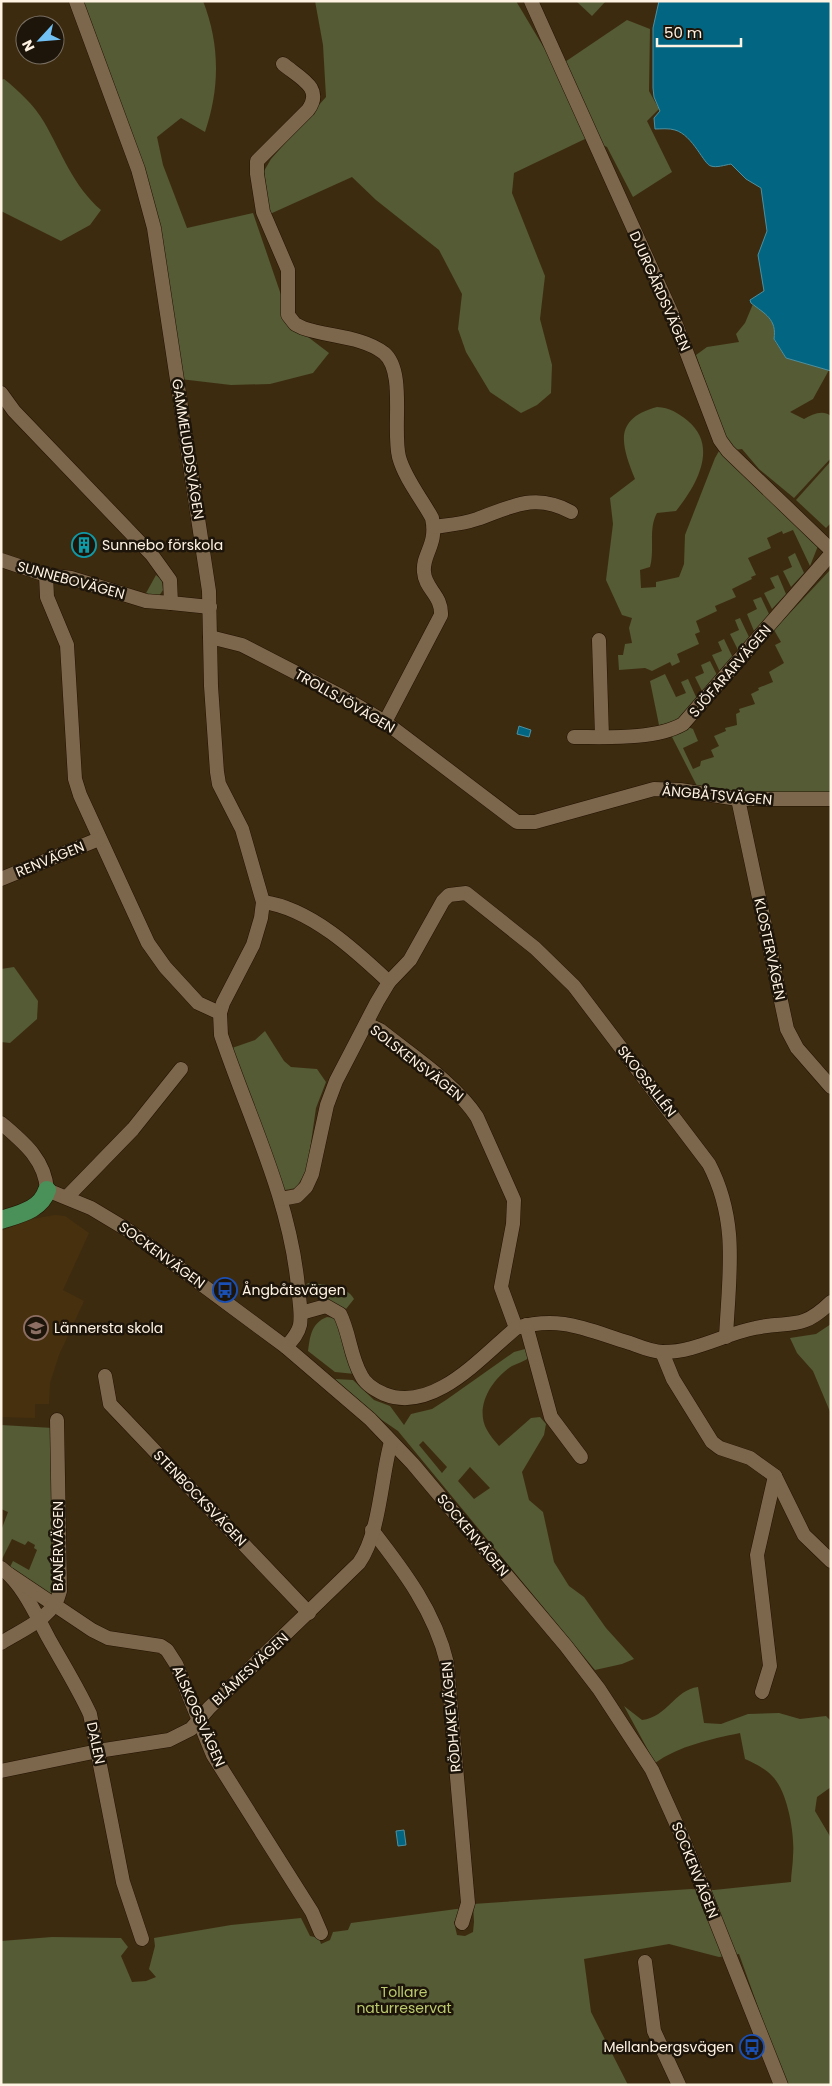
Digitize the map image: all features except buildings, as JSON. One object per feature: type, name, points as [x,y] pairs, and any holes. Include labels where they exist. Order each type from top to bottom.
[{"type":"main road","points":[[1,1220],[36,1206],[42,1200],[47,1190]]},
{"type":"street","name":"GAMMELUDDSVÄGEN","points":[[76,1],[138,170],[154,228],[206,562],[210,606],[212,722],[219,784],[242,829],[263,902],[261,918],[253,945],[220,1013]]},
{"type":"street","name":"DJURGÅRDSVÄGEN","points":[[531,1],[672,314],[720,440],[728,451],[831,550]]},
{"type":"street","points":[[284,64],[312,89],[314,94],[314,101],[308,110],[257,161],[257,174],[263,212],[288,270],[288,315],[295,324],[303,328],[369,346],[384,353],[392,363],[396,381],[396,429],[400,459],[432,518],[434,527],[433,540],[424,564],[424,573],[426,581],[438,596],[442,607],[441,615],[385,722]]},
{"type":"street","points":[[1,393],[14,411],[152,554],[170,580],[170,603],[210,606]]},
{"type":"street","points":[[434,527],[476,519],[516,499],[549,503],[571,512]]},
{"type":"street","name":"SJÖFARARVÄGEN","points":[[574,737],[602,737],[667,731],[683,724],[831,554]]},
{"type":"street","name":"SUNNEBOVÄGEN","points":[[1,560],[46,575],[71,578],[146,601],[170,603]]},
{"type":"street","points":[[46,575],[47,597],[67,645],[75,779],[99,839],[148,942],[165,967],[198,1003],[220,1013],[221,1035],[281,1199],[293,1247],[301,1313],[300,1327],[296,1336],[286,1347]]},
{"type":"street","name":"TROLLSJÖVÄGEN","points":[[210,637],[242,645],[341,696],[385,722],[517,822]]},
{"type":"street","points":[[599,640],[602,737]]},
{"type":"street","name":"ÅNGBÅTSVÄGEN","points":[[517,822],[534,822],[654,789],[680,790],[738,799],[831,799]]},
{"type":"street","name":"KLOSTERVÄGEN","points":[[738,799],[787,1029],[797,1048],[831,1087]]},
{"type":"street","name":"RENVÄGEN","points":[[1,879],[99,839]]},
{"type":"street","name":"SKOGSALLÉN","points":[[389,982],[410,960],[443,900],[449,895],[462,893],[472,896],[558,969],[574,986],[704,1157],[718,1181],[729,1223],[726,1337]]},
{"type":"street","points":[[263,902],[279,906],[337,936],[389,982],[336,1081],[327,1105],[312,1174],[306,1187],[297,1196],[281,1199]]},
{"type":"street","name":"SOLSKENSVÄGEN","points":[[367,1024],[380,1030],[448,1084],[470,1106],[477,1117],[514,1200],[513,1224],[502,1287],[521,1327],[551,1417],[581,1457]]},
{"type":"street","points":[[67,1197],[132,1129],[181,1069]]},
{"type":"street","points":[[1,1123],[24,1143],[40,1163],[47,1190]]},
{"type":"street","name":"SOCKENVÄGEN","points":[[47,1190],[92,1208],[131,1232],[286,1347],[370,1420],[413,1464],[566,1646],[599,1689],[652,1770],[684,1841],[781,2085]]},
{"type":"street","points":[[301,1313],[326,1306],[340,1314],[352,1355],[361,1377],[376,1390],[392,1397],[406,1399],[424,1397],[447,1386],[521,1327],[542,1322],[562,1323],[662,1352],[687,1350],[764,1326],[789,1326],[803,1323],[831,1302]]},
{"type":"street","points":[[662,1352],[673,1379],[712,1442],[720,1448],[750,1458],[775,1476],[804,1535],[831,1561]]},
{"type":"street","name":"STENBOCKSVÄGEN","points":[[105,1376],[110,1404],[309,1613]]},
{"type":"street","name":"BANÉRVÄGEN","points":[[1,1643],[39,1620],[56,1605],[60,1591],[57,1420]]},
{"type":"street","name":"BLÅMESVÄGEN","points":[[1,1771],[98,1751],[169,1740],[182,1735],[359,1563],[365,1554],[372,1530],[385,1479],[386,1459],[391,1442]]},
{"type":"street","points":[[762,1692],[770,1666],[757,1555],[775,1476]]},
{"type":"street","name":"RÖDHAKEVÄGEN","points":[[372,1530],[420,1596],[442,1640],[450,1690],[468,1903],[462,1923]]},
{"type":"street","name":"ALSKOGSVÄGEN","points":[[6,1571],[92,1630],[108,1638],[161,1646],[167,1650],[176,1664],[213,1755],[312,1912],[321,1933]]},
{"type":"street","name":"DALEN","points":[[6,1571],[39,1620],[80,1692],[90,1714],[123,1882],[142,1939]]},
{"type":"street","points":[[645,1962],[654,2031],[680,2085]]},
{"type":"shaded area","name":"Lännersta skola","points":[[55,1215],[65,1216],[89,1233],[63,1290],[84,1301],[59,1355],[50,1383],[49,1404],[35,1404],[35,1418],[1,1417],[1,1231],[32,1219]]},
{"type":"green space","points":[[80,1],[203,1],[213,33],[216,66],[210,116],[205,132],[181,118],[157,137],[163,165],[187,228],[253,213],[291,324],[329,353],[313,373],[270,384],[231,385],[180,379],[168,278]]},
{"type":"green space","points":[[315,1],[516,1],[556,68],[627,20],[650,29],[649,91],[659,109],[647,121],[672,172],[633,197],[607,147],[587,138],[514,173],[512,193],[545,276],[540,319],[552,365],[551,393],[537,405],[521,413],[490,392],[466,352],[458,329],[462,294],[439,250],[376,200],[352,177],[270,214],[264,171],[271,159],[326,97],[323,45]]},
{"type":"green space","points":[[576,1],[606,1],[592,16]]},
{"type":"green space","points":[[4,79],[21,93],[36,110],[75,180],[91,201],[101,210],[90,225],[61,241],[1,211],[1,80]]},
{"type":"green space","points":[[753,304],[773,322],[774,340],[786,358],[829,370],[813,399],[790,412],[804,419],[821,413],[831,416],[831,458],[794,498],[759,469],[742,449],[734,450],[726,439],[696,355],[707,347],[739,342],[736,334],[745,323]]},
{"type":"green space","points":[[657,407],[673,411],[688,421],[697,431],[702,443],[703,454],[697,478],[684,501],[676,511],[657,513],[654,519],[650,567],[640,570],[641,588],[656,587],[656,582],[679,577],[684,564],[685,535],[719,451],[818,546],[810,566],[793,530],[783,534],[782,531],[767,538],[771,548],[748,558],[756,575],[732,589],[736,597],[715,606],[717,611],[696,621],[700,632],[695,634],[699,644],[677,654],[680,662],[672,666],[670,662],[652,671],[645,668],[619,670],[618,655],[623,655],[625,644],[632,643],[629,628],[632,618],[622,615],[606,580],[613,524],[610,498],[635,479],[624,444],[624,434],[627,426],[633,418]]},
{"type":"green space","points":[[831,461],[831,523],[826,528],[796,500]]},
{"type":"green space","points":[[795,553],[804,573],[791,587],[783,571],[792,567],[788,557]]},
{"type":"green space","points":[[831,569],[831,795],[764,796],[698,788],[671,735],[688,727],[693,729],[698,741],[683,748],[693,769],[700,766],[701,761],[714,757],[711,750],[719,746],[714,736],[726,731],[725,728],[737,725],[736,714],[740,712],[739,709],[755,704],[751,694],[759,690],[758,688],[773,682],[769,672],[784,663],[775,645],[781,642],[774,630]]},
{"type":"green space","points":[[156,575],[162,580],[163,590],[159,596],[145,595]]},
{"type":"green space","points":[[778,575],[786,594],[772,609],[764,593],[775,588],[770,578]]},
{"type":"green space","points":[[761,597],[769,614],[754,631],[747,614],[757,609],[753,600]]},
{"type":"green space","points":[[740,618],[749,637],[738,650],[730,634],[739,630],[735,620]]},
{"type":"green space","points":[[724,639],[733,658],[720,672],[712,655],[722,651],[718,642]]},
{"type":"green space","points":[[710,661],[717,675],[703,693],[695,677],[704,673],[701,665]]},
{"type":"green space","points":[[665,674],[676,697],[686,693],[681,682],[688,679],[697,699],[675,722],[659,725],[650,681]]},
{"type":"green space","points":[[14,967],[38,1001],[37,1019],[10,1043],[1,1042],[1,969]]},
{"type":"green space","points":[[265,1031],[284,1061],[291,1067],[317,1069],[326,1082],[316,1108],[307,1170],[296,1188],[285,1190],[277,1179],[232,1048],[255,1040]]},
{"type":"green space","points":[[308,1283],[340,1288],[351,1294],[354,1299],[346,1309],[329,1301],[307,1295],[304,1287]]},
{"type":"green space","points":[[327,1317],[335,1318],[337,1322],[348,1360],[355,1374],[335,1372],[308,1351],[314,1327]]},
{"type":"green space","points":[[831,1324],[831,1414],[813,1371],[797,1353],[790,1338],[816,1334]]},
{"type":"green space","points":[[525,1349],[530,1351],[530,1357],[512,1366],[492,1386],[484,1403],[484,1421],[488,1432],[499,1446],[531,1418],[540,1417],[546,1424],[544,1435],[522,1472],[529,1500],[543,1512],[554,1562],[569,1586],[584,1597],[606,1628],[634,1659],[622,1664],[595,1670],[398,1431],[382,1420],[335,1379],[353,1380],[374,1400],[390,1406],[404,1425],[411,1414],[432,1409],[514,1352]],"holes":[[[423,1441],[447,1467],[442,1473],[419,1445]],[[470,1467],[490,1488],[474,1499],[458,1481]]]},
{"type":"green space","points":[[1,1425],[53,1428],[56,1581],[51,1598],[9,1569],[13,1561],[29,1570],[37,1550],[34,1548],[35,1545],[28,1541],[25,1545],[12,1539],[1,1561],[1,1531],[8,1512],[1,1509]]},
{"type":"green space","name":"Tollare naturreservat","points":[[698,1687],[704,1723],[721,1724],[748,1714],[779,1713],[800,1719],[826,1716],[831,1721],[831,1787],[817,1797],[815,1811],[831,1838],[831,2085],[786,2085],[739,1954],[719,1957],[669,1944],[584,1959],[591,2012],[628,2085],[1,2085],[1,1941],[52,1937],[121,1938],[128,1947],[121,1956],[132,1982],[146,1981],[156,1977],[149,1969],[155,1946],[154,1938],[231,1925],[301,1918],[310,1936],[319,1938],[321,1944],[330,1940],[333,1932],[348,1930],[351,1923],[464,1908],[454,1922],[457,1935],[465,1936],[473,1932],[473,1904],[691,1889],[714,1890],[791,1882],[793,1837],[787,1804],[774,1778],[761,1767],[745,1759],[740,1733],[685,1748],[655,1763],[624,1706],[642,1720],[651,1718],[665,1709],[683,1693]]},
{"type":"water","points":[[659,1],[831,1],[831,371],[786,358],[774,339],[774,326],[772,322],[751,303],[750,300],[764,291],[758,255],[767,231],[761,188],[746,179],[731,164],[715,167],[708,164],[692,143],[681,133],[670,129],[655,129],[654,118],[660,111],[654,97],[653,88],[653,28]]},
{"type":"water","points":[[519,726],[531,730],[529,737],[517,734]]},
{"type":"water","points":[[404,1830],[406,1845],[398,1846],[396,1831]]},
{"type":"place","name":"Sunnebo förskola","points":[[84,545]]},
{"type":"place","name":"Ångbåtsvägen","points":[[225,1290]]},
{"type":"place","name":"Lännersta skola","points":[[36,1328]]},
{"type":"place","name":"Mellanbergsvägen","points":[[752,2047]]}]
